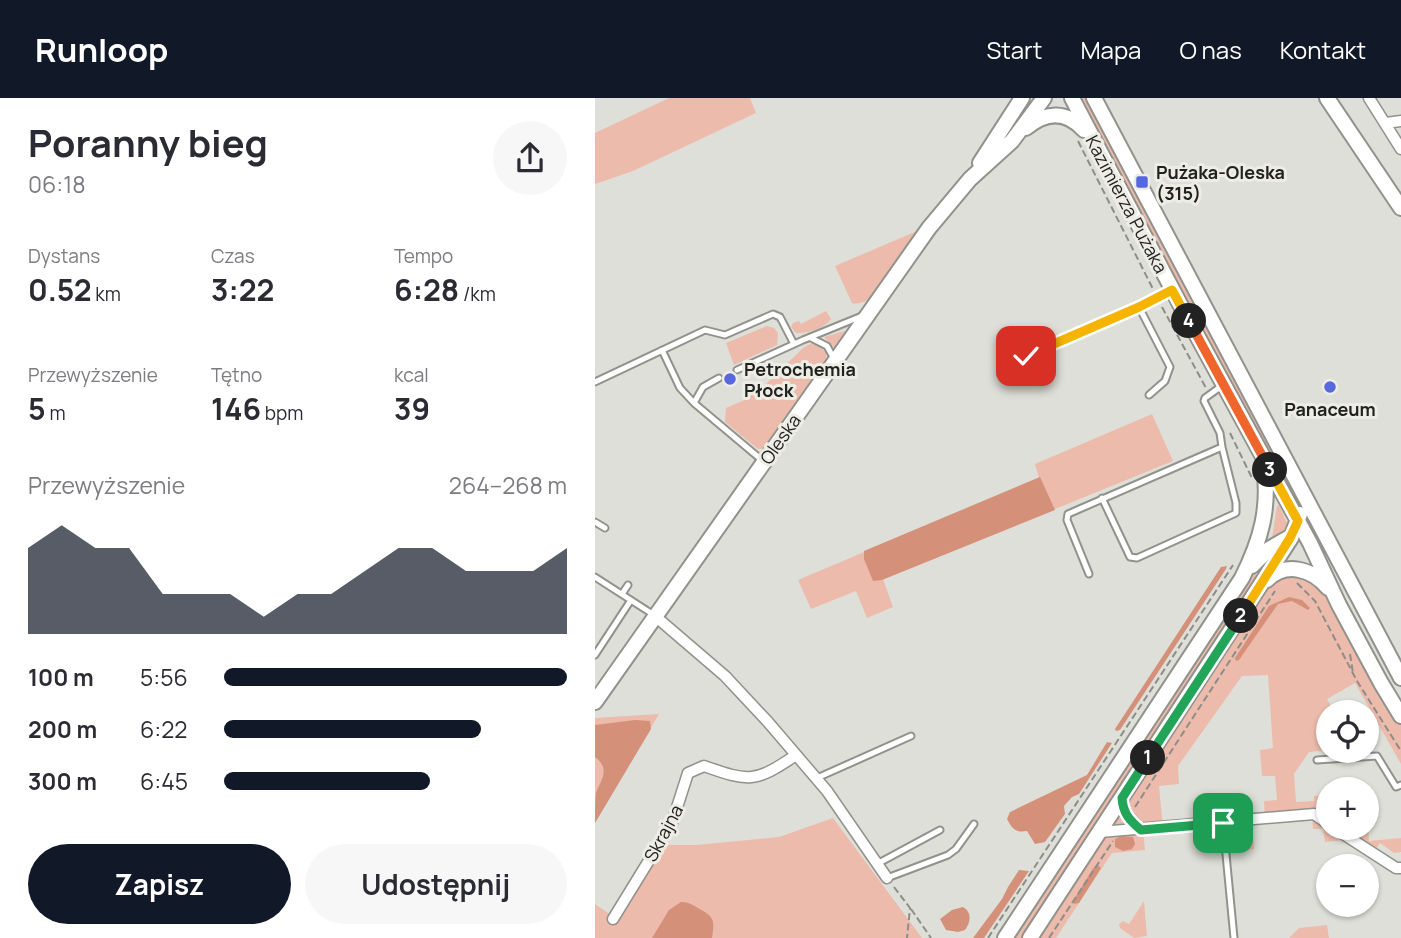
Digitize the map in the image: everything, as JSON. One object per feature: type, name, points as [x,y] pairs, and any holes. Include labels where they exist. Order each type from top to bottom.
[{"type":"street","name":"Oleska","points":[[595,702],[929,228],[970,178],[1022,98]]},
{"type":"street","name":"Oleska","points":[[970,178],[1012,141],[1044,98]]},
{"type":"street","name":"Kazimierza Pużaka","points":[[1072,98],[1172,290],[1308,538],[1339,605],[1401,716]]},
{"type":"street","name":"Kazimierza Pużaka","points":[[1094,98],[1401,678]]},
{"type":"street","points":[[1327,98],[1401,208]]},
{"type":"street","points":[[1369,98],[1401,149]]},
{"type":"street","points":[[1012,141],[1032,123],[1057,114],[1074,120],[1094,143]]},
{"type":"street","points":[[1386,123],[1401,121]]},
{"type":"street","points":[[1005,938],[1236,573],[1255,551],[1265,519],[1267,490],[1263,457]]},
{"type":"street","points":[[1030,938],[1290,538],[1298,521],[1301,503],[1297,482]]},
{"type":"street","points":[[1236,573],[1269,549],[1290,538],[1308,538],[1323,545],[1338,562]]},
{"type":"street","points":[[1257,591],[1278,571],[1302,570],[1320,579],[1339,605]]},
{"type":"street","points":[[655,617],[725,676],[817,778],[887,878]]},
{"type":"street","name":"Skrajna","points":[[613,919],[672,823],[688,773],[704,766],[735,777],[750,779],[768,772],[796,755]]},
{"type":"street","points":[[1122,798],[1128,818],[1141,830]]},
{"type":"street","points":[[1100,832],[1316,815]]},
{"type":"street","points":[[1353,840],[1396,869],[1401,868]]},
{"type":"lane","points":[[1026,356],[1172,290]]},
{"type":"lane","points":[[1139,307],[1170,366],[1165,381],[1149,395]]},
{"type":"lane","points":[[595,382],[705,330],[725,335],[773,314],[780,317],[794,344]]},
{"type":"lane","points":[[737,370],[868,314]]},
{"type":"lane","points":[[810,337],[827,346],[835,362]]},
{"type":"lane","points":[[662,351],[680,388],[694,403],[764,461]]},
{"type":"lane","points":[[694,403],[703,387],[719,378]]},
{"type":"lane","points":[[1103,498],[1130,558],[1137,558],[1236,513],[1220,433],[1205,401],[1223,385]]},
{"type":"lane","points":[[1089,575],[1067,517],[1070,512],[1222,447]]},
{"type":"lane","points":[[595,522],[605,528]]},
{"type":"lane","points":[[595,577],[655,617]]},
{"type":"lane","points":[[622,594],[628,585]]},
{"type":"lane","points":[[595,655],[631,600]]},
{"type":"lane","points":[[817,778],[911,736]]},
{"type":"lane","points":[[1379,759],[1396,787],[1401,785]]},
{"type":"lane","points":[[1223,823],[1234,938]]},
{"type":"lane","points":[[887,878],[948,855],[956,849],[974,824]]},
{"type":"lane","points":[[877,864],[940,830]]},
{"type":"path","points":[[1078,140],[1209,395]]},
{"type":"path","points":[[1229,430],[1253,481]]},
{"type":"path","points":[[988,938],[1236,573]]},
{"type":"path","points":[[1292,582],[1302,587],[1315,601],[1357,681],[1401,751]]},
{"type":"path","points":[[1128,818],[1279,585]]},
{"type":"path","points":[[1049,938],[1119,832]]},
{"type":"path","points":[[887,878],[931,938]]},
{"type":"path","points":[[907,938],[910,908]]},
{"type":"shaded area","points":[[669,98],[750,98],[756,113],[633,171],[595,184],[595,133]]},
{"type":"shaded area","points":[[1087,98],[1286,475],[1279,479],[1079,99]]},
{"type":"shaded area","points":[[931,225],[885,286],[862,302],[852,303],[835,266]]},
{"type":"shaded area","points":[[826,311],[831,319],[820,328],[796,333],[791,327],[793,323],[799,321],[801,324]]},
{"type":"shaded area","points":[[767,326],[778,333],[777,345],[734,365],[726,343]]},
{"type":"shaded area","points":[[845,331],[851,339],[838,357],[834,347],[824,337]]},
{"type":"shaded area","points":[[810,344],[819,345],[826,353],[826,375],[775,447],[758,449],[725,422],[726,408],[749,398],[748,395],[761,389]]},
{"type":"shaded area","points":[[1152,414],[1173,461],[883,579],[893,607],[867,618],[856,591],[811,609],[798,580],[1039,478],[1035,464]]},
{"type":"shaded area","points":[[1040,477],[1055,510],[882,580],[873,581],[864,559],[864,551]]},
{"type":"shaded area","points":[[1279,505],[1290,530],[1272,538],[1277,506]]},
{"type":"shaded area","points":[[1227,566],[1120,730],[1116,731],[1221,567]]},
{"type":"shaded area","points":[[1278,571],[1320,579],[1401,716],[1401,764],[1379,725],[1379,700],[1365,700],[1355,683],[1328,700],[1316,700],[1316,751],[1309,752],[1294,774],[1296,802],[1314,801],[1316,796],[1316,829],[1313,829],[1312,815],[1265,819],[1264,801],[1277,800],[1275,776],[1262,776],[1260,750],[1273,748],[1268,675],[1242,676],[1178,766],[1179,784],[1159,786],[1163,828],[1143,830],[1145,850],[1112,853],[1056,938],[1030,938]]},
{"type":"shaded area","points":[[1253,573],[1259,577],[1024,938],[1013,938]]},
{"type":"shaded area","points":[[1289,597],[1302,600],[1310,608],[1308,610],[1292,601],[1278,604],[1236,661],[1235,658],[1269,606]]},
{"type":"shaded area","points":[[659,714],[595,823],[595,718]]},
{"type":"shaded area","points":[[650,721],[651,729],[595,823],[596,793],[604,770],[595,757],[595,725]]},
{"type":"shaded area","points":[[1107,742],[1112,743],[1079,794],[1064,806],[1065,814],[1045,842],[1035,844],[1027,831],[1013,828],[1007,819],[1010,812],[1087,775]]},
{"type":"shaded area","points":[[833,818],[922,938],[595,938],[595,904],[611,915],[658,845],[696,845],[779,837]]},
{"type":"shaded area","points":[[1238,821],[1239,836],[1253,835],[1254,849],[1226,852],[1223,823]]},
{"type":"shaded area","points":[[1121,836],[1133,837],[1135,844],[1132,849],[1123,851],[1115,847],[1115,839]]},
{"type":"shaded area","points":[[1401,838],[1401,852],[1394,853],[1380,843],[1373,853],[1354,840]]},
{"type":"shaded area","points":[[1098,865],[1101,868],[1079,903],[1074,904],[1073,901],[1094,867]]},
{"type":"shaded area","points":[[1019,870],[1029,871],[984,938],[973,938],[1002,899]]},
{"type":"shaded area","points":[[1144,901],[1147,936],[1134,938],[1120,928],[1119,924],[1123,921],[1129,924]]},
{"type":"shaded area","points":[[681,902],[691,904],[710,916],[713,923],[712,938],[652,938],[669,910]]},
{"type":"shaded area","points":[[963,907],[970,918],[965,930],[946,930],[940,919],[952,910]]},
{"type":"shaded area","points":[[1327,925],[1329,938],[1289,938],[1299,928]]},
{"type":"place","name":"Pużaka-Oleska (315)","points":[[1142,182]]},
{"type":"place","name":"Petrochemia Płock","points":[[730,379]]},
{"type":"place","name":"Panaceum","points":[[1330,387]]},
{"type":"route","points":[[1026,356],[1172,290],[1298,521],[1267,575],[1122,798],[1125,813],[1141,830],[1223,823]]}]
